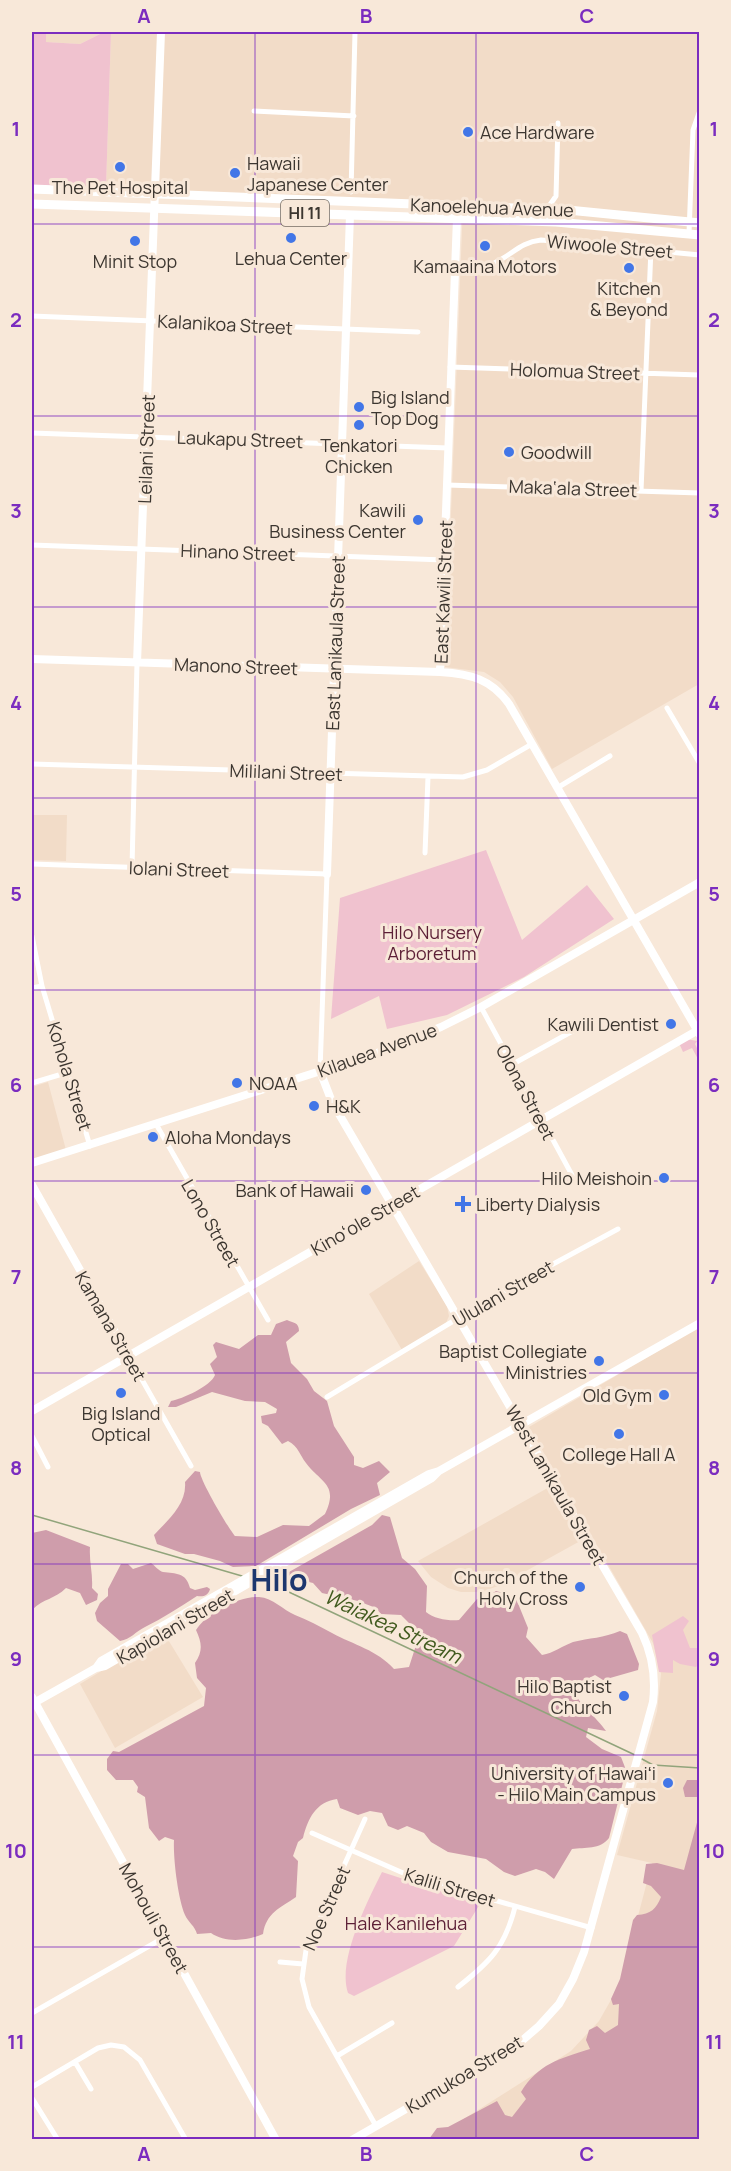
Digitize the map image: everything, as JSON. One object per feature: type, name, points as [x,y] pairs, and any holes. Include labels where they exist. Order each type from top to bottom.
[{"type":"highway","name":"Kanoelehua Avenue","points":[[32,189],[568,210],[699,223]]},
{"type":"highway","points":[[334,201],[343,199],[351,192],[360,202]]},
{"type":"highway","name":"Kanoelehua Avenue","points":[[32,204],[591,224],[699,235]]},
{"type":"highway","points":[[444,206],[450,209],[457,218],[463,210],[472,207]]},
{"type":"street","name":"Leilani Street","points":[[132,867],[137,663],[161,32]]},
{"type":"street","points":[[351,192],[355,32]]},
{"type":"street","points":[[689,233],[693,130],[699,110]]},
{"type":"street","points":[[254,111],[354,116]]},
{"type":"street","points":[[558,123],[556,196],[558,202],[568,210]]},
{"type":"street","points":[[546,210],[556,196]]},
{"type":"street","name":"East Lanikaula Street","points":[[320,1071],[350,215]]},
{"type":"street","name":"East Kawili Street","points":[[457,218],[440,672],[474,676],[495,687],[509,704],[698,1031]]},
{"type":"street","name":"Wiwoole Street","points":[[455,266],[486,266],[502,259],[519,246],[534,241],[651,249],[699,255]]},
{"type":"street","points":[[641,491],[651,249]]},
{"type":"street","name":"Kalanikoa Street","points":[[32,316],[418,332]]},
{"type":"street","name":"Holomua Street","points":[[450,367],[699,375]]},
{"type":"street","name":"Laukapu Street","points":[[32,433],[341,442],[448,448]]},
{"type":"street","name":"Maka‘ala Street","points":[[447,485],[699,493]]},
{"type":"street","name":"Hinano Street","points":[[32,545],[444,560]]},
{"type":"street","name":"Manono Street","points":[[32,659],[440,672]]},
{"type":"street","points":[[667,708],[699,764]]},
{"type":"street","name":"Mililani Street","points":[[32,764],[463,777],[487,770],[532,744]]},
{"type":"street","points":[[557,788],[610,756]]},
{"type":"street","points":[[425,854],[428,777]]},
{"type":"street","name":"Iolani Street","points":[[32,864],[327,874]]},
{"type":"street","name":"Kilauea Avenue","points":[[32,1163],[377,1053],[481,1008],[699,882]]},
{"type":"street","name":"Kohola Street","points":[[32,936],[42,986],[90,1146]]},
{"type":"street","points":[[32,988],[42,986]]},
{"type":"street","name":"Olona Street","points":[[481,1008],[572,1175]]},
{"type":"street","points":[[513,1064],[580,1027]]},
{"type":"street","name":"Kinoʻole Street","points":[[32,1412],[539,1118],[698,1031]]},
{"type":"street","name":"West Lanikaula Street","points":[[320,1071],[332,1102],[460,1318],[650,1650],[655,1688],[592,1928]]},
{"type":"street","points":[[32,1083],[69,1072]]},
{"type":"street","name":"Lono Street","points":[[156,1124],[268,1320]]},
{"type":"street","name":"Kamana Street","points":[[32,1185],[191,1466]]},
{"type":"street","name":"Ululani Street","points":[[327,1397],[460,1318],[618,1229]]},
{"type":"street","name":"Kapiolani Street","points":[[33,1701],[96,1668],[105,1666],[268,1569],[432,1478],[439,1471],[699,1323]]},
{"type":"street","points":[[32,1436],[48,1467]]},
{"type":"street","name":"Mohouli Street","points":[[33,1701],[276,2139]]},
{"type":"street","name":"Noe Street","points":[[365,1819],[306,1950],[302,1979],[309,2007],[376,2126]]},
{"type":"street","name":"Kalili Street","points":[[312,1833],[410,1876],[592,1928]]},
{"type":"street","points":[[458,1987],[486,1965],[503,1943],[515,1907]]},
{"type":"street","name":"Kumukoa Street","points":[[352,2139],[517,2045],[539,2026],[559,2004],[573,1979],[592,1928]]},
{"type":"street","points":[[32,2013],[165,1937]]},
{"type":"street","points":[[280,1962],[303,1964]]},
{"type":"street","points":[[337,2056],[392,2023]]},
{"type":"street","points":[[32,2087],[104,2046],[117,2046],[130,2050],[140,2060],[186,2139]]},
{"type":"street","points":[[75,2062],[91,2089]]},
{"type":"street","points":[[32,2098],[58,2139]]},
{"type":"shaded area","points":[[46,32],[104,32],[80,44],[46,42]]},
{"type":"shaded area","points":[[111,32],[699,32],[699,684],[552,769],[513,697],[500,682],[484,672],[445,667],[463,204],[106,188]]},
{"type":"shaded area","points":[[32,815],[67,815],[66,861],[32,860]]},
{"type":"shaded area","points":[[48,1082],[66,1150],[32,1161],[32,1087]]},
{"type":"shaded area","points":[[419,1261],[447,1306],[449,1316],[446,1323],[402,1350],[369,1294]]},
{"type":"shaded area","points":[[287,1320],[295,1323],[299,1328],[299,1331],[286,1342],[291,1363],[307,1379],[314,1391],[327,1401],[334,1426],[354,1457],[354,1465],[363,1468],[379,1461],[390,1472],[377,1483],[380,1495],[351,1509],[256,1566],[233,1567],[220,1561],[185,1554],[157,1544],[154,1535],[180,1504],[185,1482],[195,1471],[200,1472],[204,1484],[235,1536],[257,1537],[283,1525],[309,1526],[325,1514],[330,1496],[326,1485],[294,1446],[288,1441],[282,1444],[268,1426],[262,1423],[261,1416],[276,1413],[277,1409],[265,1402],[245,1401],[212,1392],[176,1407],[168,1407],[171,1401],[196,1391],[215,1375],[210,1364],[217,1357],[213,1345],[216,1342],[239,1349],[258,1335],[271,1335],[276,1324]]},
{"type":"shaded area","name":"University of Hawaiʻi - Hilo Main Campus","points":[[699,1327],[699,2139],[451,2127],[571,2051],[599,2021],[620,1984],[652,1863],[617,1855],[657,1711],[661,1674],[653,1643],[591,1535],[501,1585],[481,1592],[461,1592],[448,1588],[431,1577],[418,1561],[560,1481],[529,1427]]},
{"type":"shaded area","points":[[382,1515],[390,1517],[402,1558],[415,1569],[427,1586],[426,1612],[433,1616],[446,1620],[459,1620],[477,1599],[485,1598],[496,1591],[515,1596],[528,1628],[526,1637],[542,1655],[573,1642],[620,1631],[627,1634],[639,1664],[638,1670],[603,1680],[595,1675],[577,1684],[574,1691],[606,1731],[588,1728],[586,1737],[602,1749],[621,1757],[626,1770],[609,1838],[597,1846],[572,1849],[554,1879],[536,1869],[515,1876],[504,1872],[486,1859],[448,1852],[431,1842],[424,1833],[407,1826],[398,1830],[388,1826],[382,1813],[370,1811],[358,1815],[340,1808],[337,1799],[318,1807],[310,1818],[293,1856],[298,1861],[296,1897],[271,1916],[263,1934],[229,1940],[211,1933],[197,1934],[185,1915],[180,1899],[174,1840],[165,1837],[159,1841],[149,1828],[145,1797],[137,1792],[138,1787],[133,1780],[116,1780],[107,1770],[107,1759],[113,1751],[119,1752],[204,1706],[206,1688],[197,1678],[195,1663],[201,1647],[196,1630],[215,1612],[242,1599],[259,1597],[269,1600],[373,1652],[394,1669],[409,1667],[418,1639],[412,1626],[401,1615],[381,1614],[376,1608],[358,1601],[322,1593],[313,1583],[288,1577],[289,1572],[372,1525]]},
{"type":"shaded area","points":[[46,1530],[90,1547],[92,1588],[98,1594],[97,1600],[86,1605],[80,1593],[66,1588],[33,1609],[32,1533]]},
{"type":"shaded area","points":[[151,1563],[161,1571],[183,1576],[190,1588],[195,1590],[207,1587],[210,1589],[205,1595],[197,1596],[120,1641],[97,1621],[95,1613],[100,1603],[108,1596],[108,1589],[121,1564],[128,1564],[133,1569]]},
{"type":"shaded area","points":[[164,1633],[203,1697],[115,1748],[80,1684]]},
{"type":"shaded area","points":[[687,1780],[699,1780],[699,1797],[685,1797],[683,1788]]},
{"type":"shaded area","points":[[699,1815],[699,2139],[429,2139],[437,2128],[448,2127],[497,2101],[505,2115],[512,2117],[526,2099],[521,2092],[535,2075],[550,2064],[590,2049],[586,2040],[589,2030],[597,2026],[605,2033],[618,2025],[619,2004],[613,2005],[611,1999],[620,1979],[633,1920],[637,1915],[652,1910],[661,1897],[651,1886],[643,1883],[646,1864],[657,1863],[684,1870]]},
{"type":"green space","points":[[32,32],[46,32],[46,42],[80,44],[104,32],[111,32],[106,188],[32,185]]},
{"type":"green space","name":"Hilo Nursery Arboretum","points":[[486,850],[522,940],[587,885],[614,919],[524,977],[447,1015],[387,1029],[379,996],[331,1019],[340,898]]},
{"type":"green space","points":[[686,1039],[697,1041],[695,1044],[699,1052],[699,1061],[692,1048],[683,1052],[679,1043]]},
{"type":"green space","points":[[683,1616],[689,1621],[683,1630],[690,1648],[699,1648],[699,1664],[696,1667],[673,1660],[673,1673],[659,1672],[652,1635]]},
{"type":"green space","name":"Hale Kanilehua","points":[[382,1872],[480,1904],[454,1946],[354,1996],[348,1993],[346,1980],[350,1949],[362,1915]]},
{"type":"waterway","name":"Waiakea Stream","points":[[32,1515],[242,1576]]},
{"type":"waterway","name":"Waiakea Stream","points":[[259,1581],[274,1585],[635,1755]]},
{"type":"waterway","name":"Waiakea Stream","points":[[642,1759],[653,1765],[700,1768]]},
{"type":"place","name":"Ace Hardware","points":[[468,132]]},
{"type":"place","name":"The Pet Hospital","points":[[120,167]]},
{"type":"place","name":"Hawaii Japanese Center","points":[[235,173]]},
{"type":"place","name":"Lehua Center","points":[[291,238]]},
{"type":"place","name":"Minit Stop","points":[[135,241]]},
{"type":"place","name":"Kamaaina Motors","points":[[485,246]]},
{"type":"place","name":"Kitchen & Beyond","points":[[629,268]]},
{"type":"place","name":"Big Island Top Dog","points":[[359,407]]},
{"type":"place","name":"Tenkatori Chicken","points":[[359,425]]},
{"type":"place","name":"Goodwill","points":[[509,452]]},
{"type":"place","name":"Kawili Business Center","points":[[418,520]]},
{"type":"place","name":"Kawili Dentist","points":[[671,1024]]},
{"type":"place","name":"NOAA","points":[[237,1083]]},
{"type":"place","name":"H&K","points":[[314,1106]]},
{"type":"place","name":"Aloha Mondays","points":[[153,1137]]},
{"type":"place","name":"Hilo Meishoin","points":[[664,1178]]},
{"type":"place","name":"Bank of Hawaii","points":[[366,1190]]},
{"type":"place","name":"Liberty Dialysis","points":[[463,1204]]},
{"type":"place","name":"Baptist Collegiate Ministries","points":[[599,1361]]},
{"type":"place","name":"Big Island Optical","points":[[121,1393]]},
{"type":"place","name":"Old Gym","points":[[664,1395]]},
{"type":"place","name":"College Hall A","points":[[619,1434]]},
{"type":"place","name":"Church of the Holy Cross","points":[[580,1587]]},
{"type":"place","name":"Hilo Baptist Church","points":[[624,1696]]},
{"type":"place","name":"University of Hawaiʻi - Hilo Main Campus","points":[[668,1783]]},
{"type":"district","name":"Hilo","points":[[279,1579]]}]
